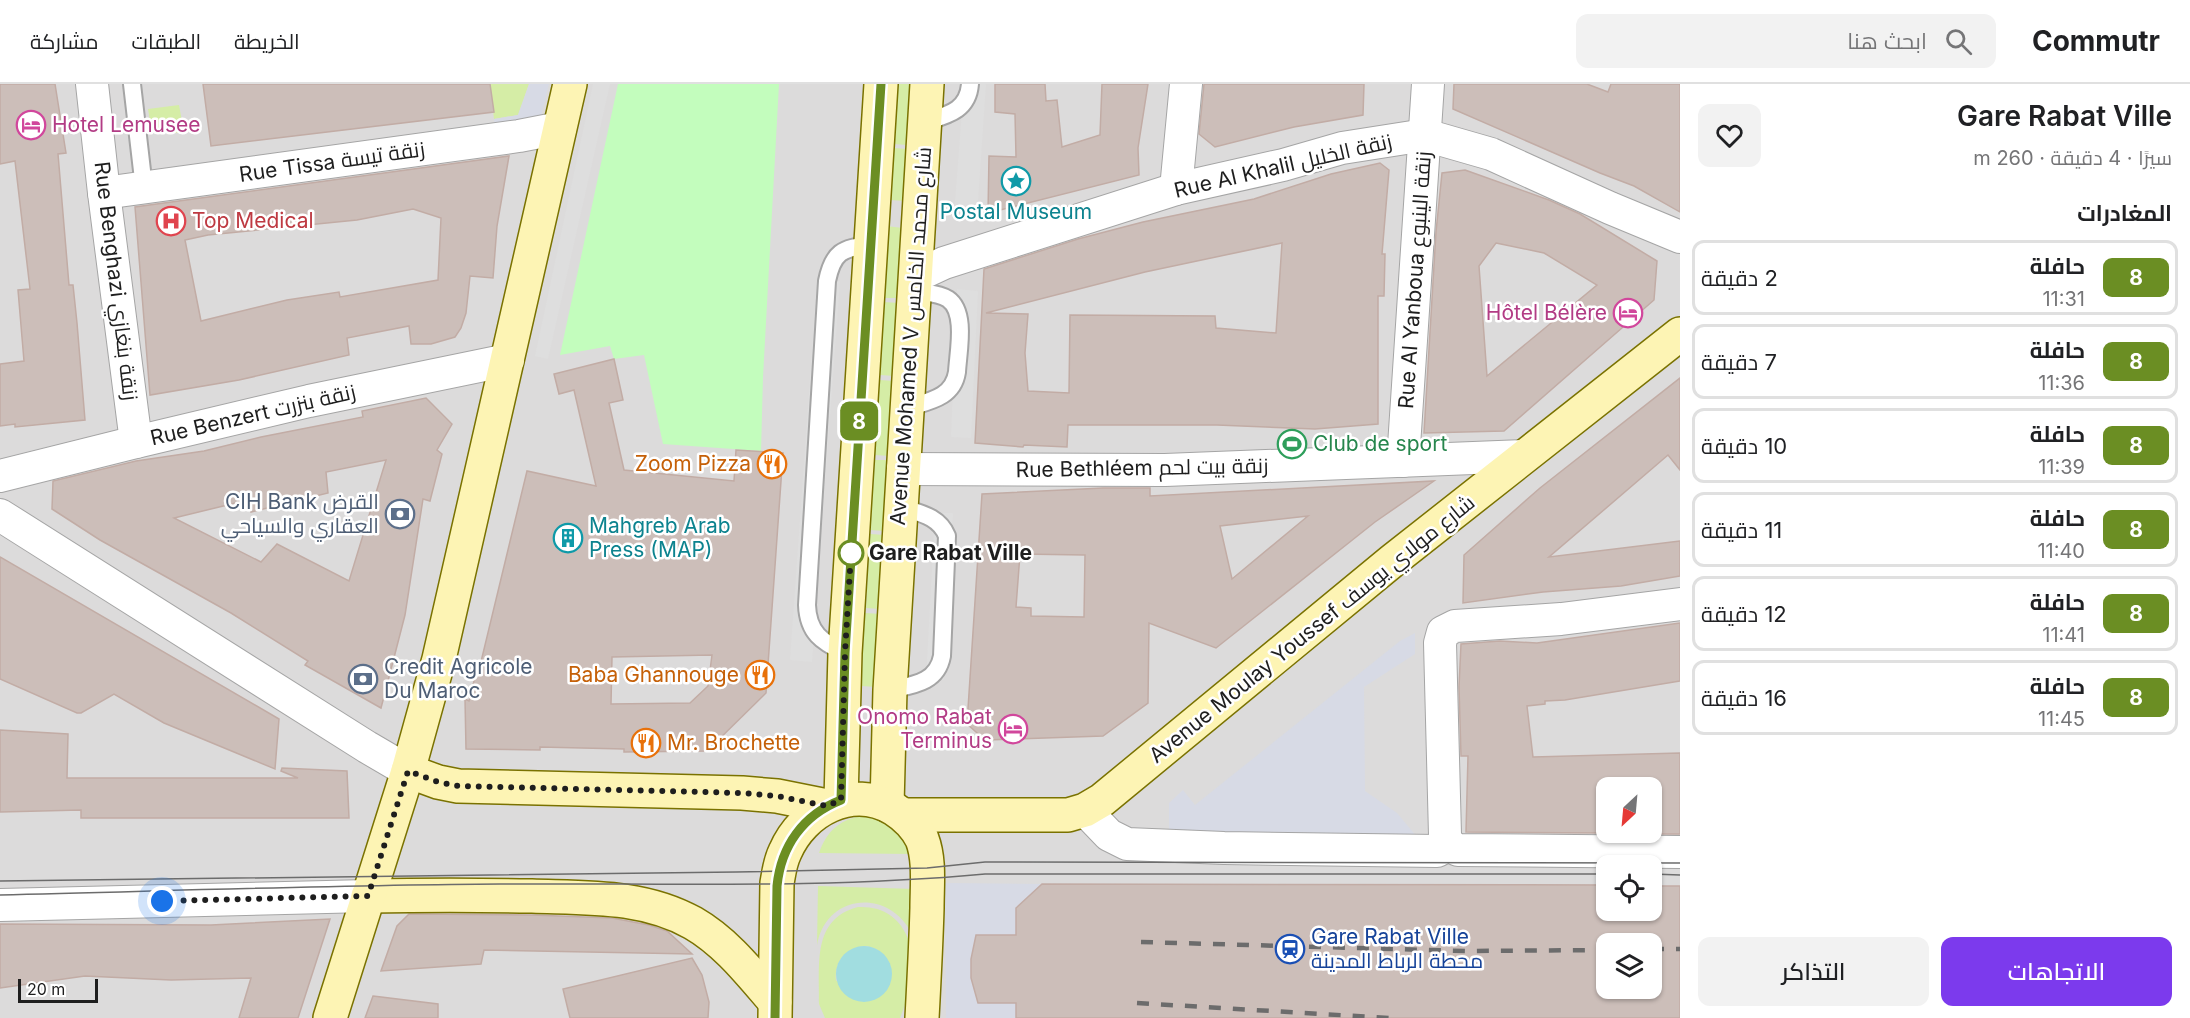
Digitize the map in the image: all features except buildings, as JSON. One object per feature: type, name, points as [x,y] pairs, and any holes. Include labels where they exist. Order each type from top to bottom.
[{"type":"main road","points":[[330,1018],[408,771],[441,647],[570,84]]},
{"type":"main road","points":[[775,1010],[779,866],[785,850],[804,823],[834,803],[881,84]]},
{"type":"main road","name":"Avenue Mohamed V شارع محمد الخامس","points":[[895,810],[890,690],[927,84]]},
{"type":"main road","name":"Avenue Moulay Youssef شارع مولاي يوسف","points":[[408,771],[438,782],[458,786],[742,793],[834,803],[864,800],[895,810],[1068,815],[1085,810],[1102,800],[1140,770],[1392,561],[1680,334]]},
{"type":"main road","points":[[895,810],[921,838],[927,868],[922,1018]]},
{"type":"main road","points":[[368,896],[463,895],[596,898],[640,903],[662,909],[691,922],[720,942],[775,1010]]},
{"type":"street","name":"Rue Benghazi زنقة بنغازي","points":[[92,84],[136,442]]},
{"type":"street","points":[[1176,189],[1186,84]]},
{"type":"street","name":"Rue Al Yanboua زنقة الينبوع","points":[[1403,461],[1428,84]]},
{"type":"street","name":"Rue Tissa زنقة تيسة","points":[[104,193],[519,136],[560,128]]},
{"type":"street","name":"Rue Al Khalil زنقة الخليل","points":[[915,284],[944,263],[1176,189],[1283,165],[1342,147],[1425,135],[1491,154],[1680,237]]},
{"type":"street","name":"Rue Benzert زنقة بنزرت","points":[[0,476],[309,401],[508,360]]},
{"type":"street","name":"Rue Bethléem زنقة بيت لحم","points":[[903,469],[1165,470],[1524,456]]},
{"type":"street","points":[[0,515],[408,771]]},
{"type":"street","points":[[1680,604],[1561,620],[1455,626],[1443,632],[1440,643],[1445,835],[1448,845],[1458,850],[1680,852]]},
{"type":"street","points":[[1085,810],[1109,835],[1127,844],[1224,848],[1437,851],[1448,845]]},
{"type":"street","points":[[0,905],[368,896]]},
{"type":"lane","points":[[132,84],[144,189]]},
{"type":"lane","points":[[925,122],[953,114],[959,109],[969,96],[970,84]]},
{"type":"lane","points":[[907,408],[946,394],[952,388],[957,372],[960,319],[956,308],[943,297],[915,284]]},
{"type":"lane","points":[[890,690],[930,679],[936,672],[942,656],[947,536],[940,524],[934,520],[901,507]]},
{"type":"shaded area","points":[[0,84],[1680,84],[1680,1018],[0,1018]]},
{"type":"shaded area","points":[[529,84],[549,84],[541,116],[496,134],[494,119],[518,115]]},
{"type":"shaded area","points":[[593,84],[610,84],[548,359],[535,356]]},
{"type":"shaded area","points":[[964,84],[986,84],[977,216],[954,215]]},
{"type":"shaded area","points":[[817,279],[840,281],[812,662],[790,660]]},
{"type":"shaded area","points":[[957,289],[978,291],[971,438],[951,437]]},
{"type":"shaded area","points":[[935,513],[953,513],[944,680],[926,679]]},
{"type":"shaded area","points":[[1415,633],[1415,654],[1364,687],[1365,791],[1397,813],[1422,843],[1169,835],[1169,803],[1183,790],[1195,805],[1400,641]]},
{"type":"shaded area","points":[[945,883],[1042,884],[1016,908],[1016,935],[976,935],[971,959],[971,978],[977,1003],[1016,1003],[1016,1018],[946,1018]]},
{"type":"green space","points":[[490,84],[529,84],[518,115],[494,119]]},
{"type":"green space","points":[[618,84],[779,84],[761,451],[663,444],[644,355],[614,359],[610,346],[560,355]]},
{"type":"green space","points":[[897,84],[911,84],[908,145],[893,144]]},
{"type":"green space","points":[[179,105],[184,132],[175,133],[174,129],[152,133],[148,109]]},
{"type":"green space","points":[[893,148],[908,149],[905,201],[890,200]]},
{"type":"green space","points":[[886,226],[903,228],[899,298],[882,298]]},
{"type":"green space","points":[[883,302],[899,303],[895,376],[880,375]]},
{"type":"green space","points":[[879,380],[895,381],[890,456],[875,455]]},
{"type":"green space","points":[[875,460],[890,460],[885,531],[870,530]]},
{"type":"green space","points":[[870,534],[885,535],[881,609],[866,608]]},
{"type":"green space","points":[[865,613],[881,614],[877,687],[861,686]]},
{"type":"green space","points":[[861,816],[871,816],[897,828],[912,854],[819,853],[825,839],[834,828]]},
{"type":"green space","points":[[818,886],[915,889],[911,932],[900,918],[887,908],[873,903],[858,903],[844,907],[832,915],[823,928],[817,945]]},
{"type":"green space","points":[[858,907],[867,907],[883,911],[901,925],[909,941],[906,1002],[900,1018],[825,1018],[819,1004],[821,946],[832,922],[843,913]],"holes":[[[867,946],[884,955],[836,981],[837,967],[843,956],[860,947]]]},
{"type":"water","points":[[864,946],[875,948],[884,954],[890,963],[892,974],[890,985],[884,994],[875,1000],[864,1002],[853,1000],[844,994],[838,985],[836,974],[838,963],[844,954],[853,948]]},
{"type":"tram line","points":[[0,881],[736,872],[927,868],[985,862],[1680,863]]},
{"type":"tram line","points":[[0,895],[437,885],[864,882],[985,874],[1596,874]]},
{"type":"tram line","points":[[1662,874],[1680,875]]},
{"type":"railway","points":[[1141,942],[1466,951],[1596,950]]},
{"type":"railway","points":[[1662,949],[1680,949]]},
{"type":"railway","points":[[1137,1003],[1389,1018]]},
{"type":"bus line","name":"8","points":[[775,1018],[779,866],[785,850],[804,823],[827,806],[841,800],[845,653],[881,84]]},
{"type":"place","name":"Hotel Lemusee","points":[[31,125]]},
{"type":"place","name":"Postal Museum","points":[[1016,181]]},
{"type":"place","name":"Top Medical","points":[[171,221]]},
{"type":"place","name":"Hôtel Bélère","points":[[1628,313]]},
{"type":"place","name":"Club de sport","points":[[1292,444]]},
{"type":"place","name":"Zoom Pizza","points":[[772,464]]},
{"type":"place","name":"CIH Bank القرض العقاري والسياحي","points":[[400,514]]},
{"type":"place","name":"Mahgreb Arab Press (MAP)","points":[[568,538]]},
{"type":"place","name":"Gare Rabat Ville","points":[[851,553]]},
{"type":"place","name":"Baba Ghannouge","points":[[760,675]]},
{"type":"place","name":"Credit Agricole Du Maroc","points":[[363,679]]},
{"type":"place","name":"Onomo Rabat Terminus","points":[[1013,729]]},
{"type":"place","name":"Mr. Brochette","points":[[646,743]]},
{"type":"place","name":"Gare Rabat Ville محطة الرباط المدينة","points":[[1290,949]]},
{"type":"route","points":[[162,901],[368,896],[408,771],[438,782],[458,786],[742,793],[777,796],[827,806],[841,800],[845,653],[851,553]]}]
